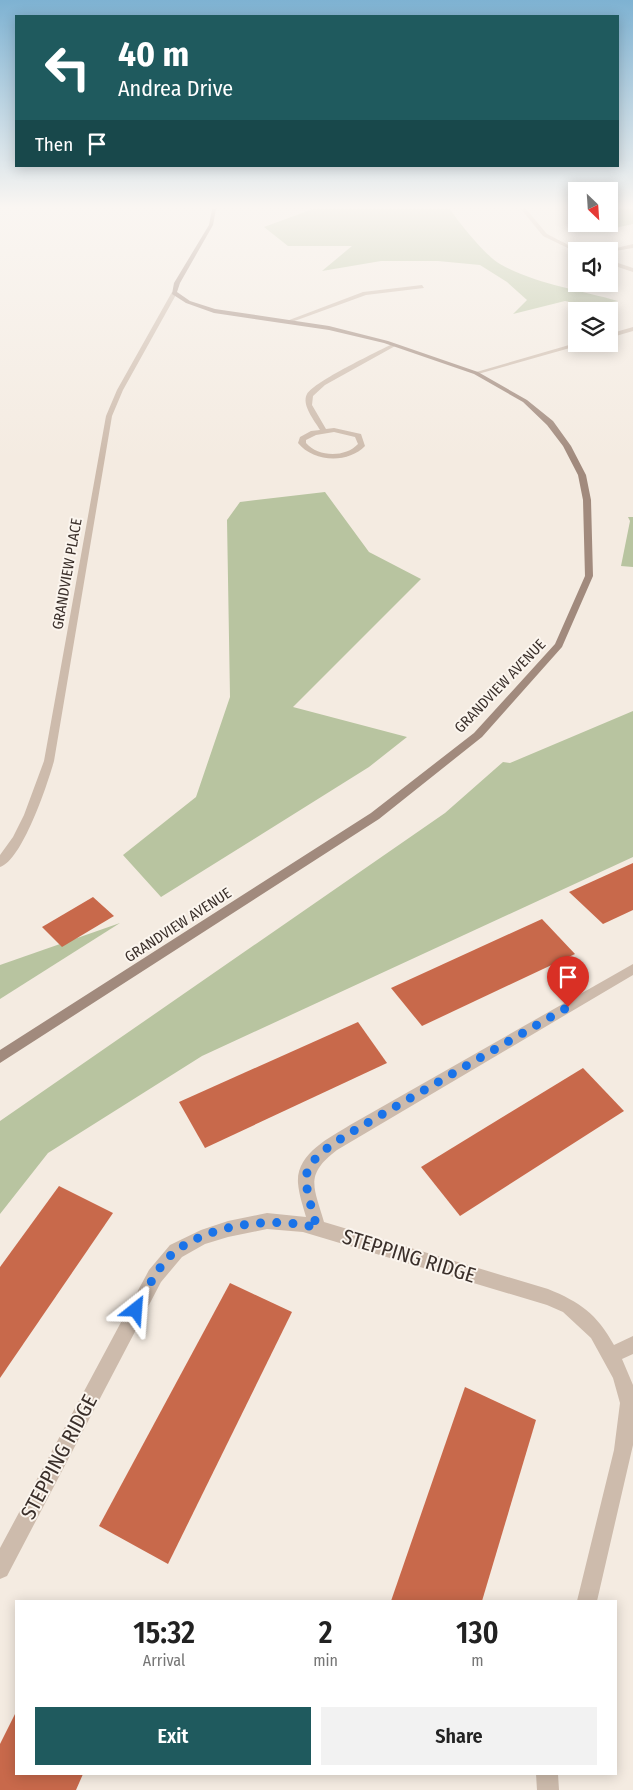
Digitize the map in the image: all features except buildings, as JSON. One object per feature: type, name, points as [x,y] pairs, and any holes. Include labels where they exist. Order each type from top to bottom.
[{"type":"main road","name":"GRANDVIEW AVENUE","points":[[0,1056],[374,816],[478,735],[559,645],[589,576],[587,500],[582,476],[567,446],[550,423],[525,401],[476,373],[394,345],[329,328],[214,311],[188,302],[174,293]]},
{"type":"street","name":"GRANDVIEW PLACE","points":[[0,863],[17,843],[36,806],[49,761],[109,416],[120,390],[174,293]]},
{"type":"street","points":[[287,322],[369,293]]},
{"type":"street","points":[[618,333],[633,329]]},
{"type":"street","points":[[324,431],[309,406],[310,396],[322,384],[394,345]]},
{"type":"street","points":[[476,373],[568,348]]},
{"type":"street","points":[[324,431],[352,433],[358,436],[362,444],[355,451],[336,456],[318,454],[304,448],[303,439],[314,433],[324,431]]},
{"type":"street","points":[[317,1228],[306,1180],[310,1165],[324,1151],[355,1130],[633,969]]},
{"type":"street","name":"STEPPING RIDGE","points":[[0,1570],[154,1276],[176,1250],[228,1228],[266,1221],[302,1224],[317,1228],[548,1297],[570,1306],[597,1332],[621,1375],[629,1404],[623,1450],[587,1600]]},
{"type":"street","points":[[610,1356],[633,1345]]},
{"type":"street","points":[[547,1775],[548,1790]]},
{"type":"green space","points":[[519,293],[585,293],[618,301],[565,301],[513,314],[527,300]]},
{"type":"green space","points":[[325,492],[369,552],[421,579],[293,707],[407,737],[369,767],[161,897],[123,855],[196,797],[230,697],[227,520],[240,502]]},
{"type":"green space","points":[[628,517],[633,517],[633,567],[621,566],[630,521]]},
{"type":"green space","points":[[633,711],[633,857],[202,1056],[48,1153],[0,1214],[0,1121],[445,813],[503,762],[510,763]]},
{"type":"green space","points":[[120,923],[0,999],[0,965]]},
{"type":"route","points":[[136,1310],[154,1276],[176,1250],[201,1238],[228,1228],[266,1221],[302,1224],[317,1228],[306,1180],[310,1165],[324,1151],[355,1130],[568,1007]]}]
